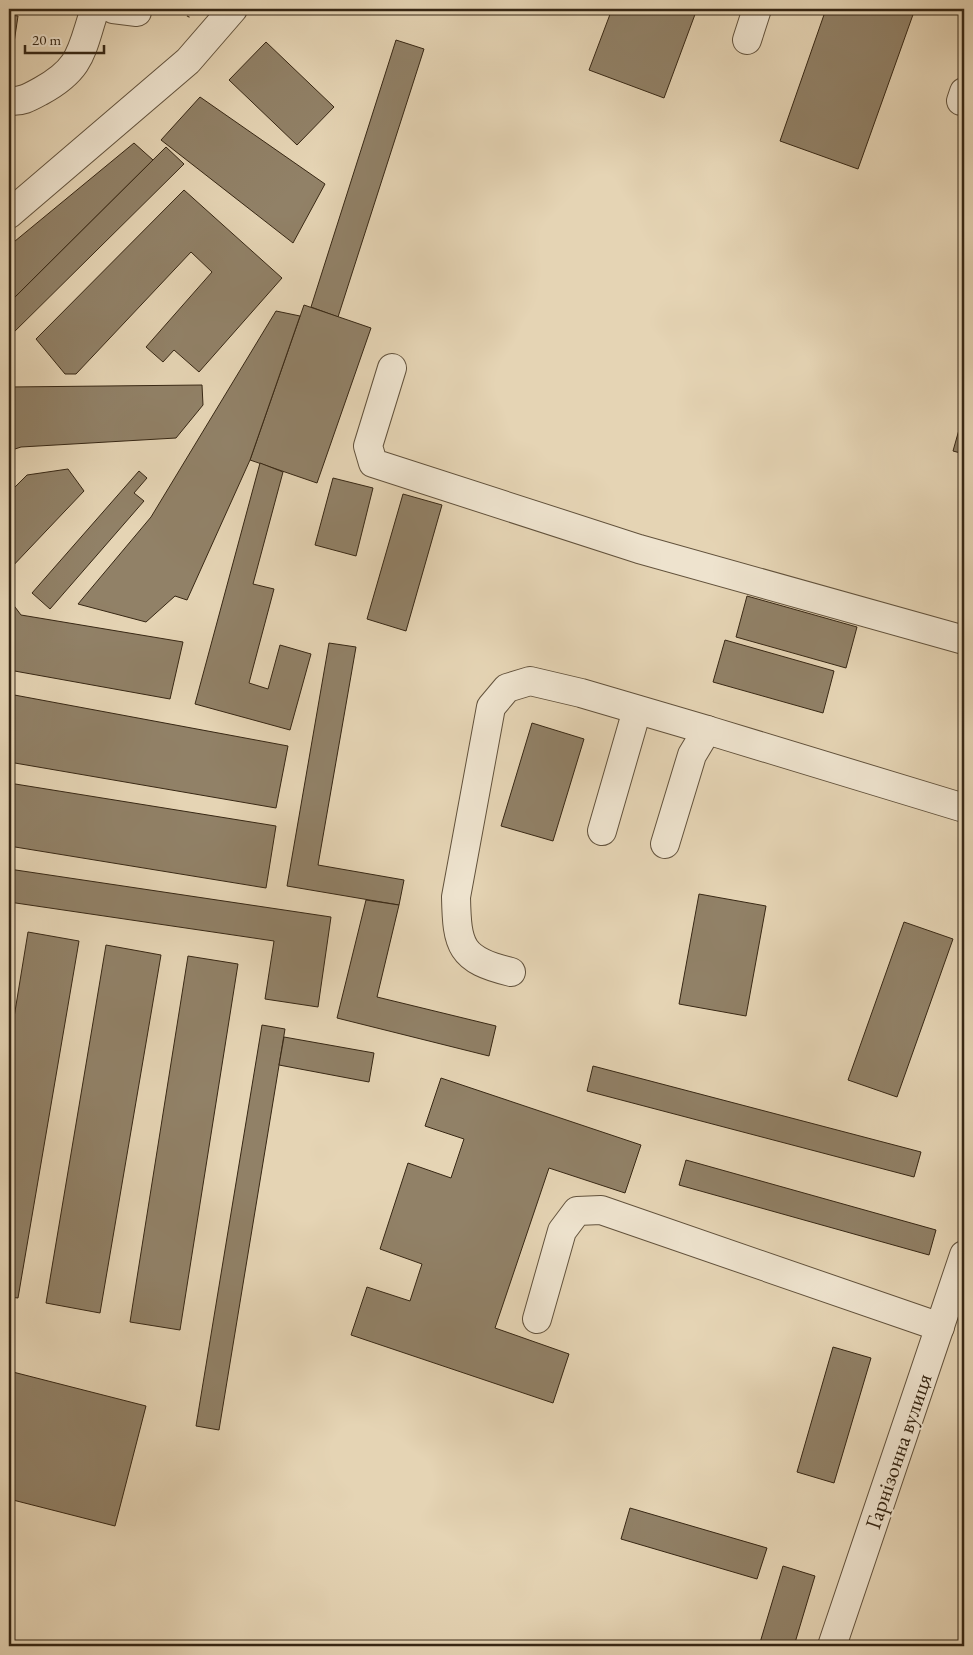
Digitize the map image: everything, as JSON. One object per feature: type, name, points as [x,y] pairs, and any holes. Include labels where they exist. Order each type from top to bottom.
[{"type":"street","points":[[9,101],[21,102],[61,80],[76,64],[95,9]]},
{"type":"street","points":[[9,214],[188,61],[233,9]]},
{"type":"street","points":[[747,40],[757,9]]},
{"type":"street","points":[[392,368],[368,446],[373,463],[639,549],[964,640]]},
{"type":"street","points":[[511,972],[489,967],[467,954],[457,928],[456,897],[491,707],[507,688],[530,682],[581,693],[964,808]]},
{"type":"street","points":[[602,831],[637,710]]},
{"type":"street","points":[[665,844],[692,755],[707,730]]},
{"type":"street","points":[[537,1318],[562,1231],[578,1211],[601,1210],[940,1327]]},
{"type":"street","name":"Гарнізонна вулиця","points":[[832,1646],[964,1255]]},
{"type":"building","points":[[612,9],[697,9],[664,98],[589,70]]},
{"type":"building","points":[[826,9],[915,9],[858,169],[780,141]]},
{"type":"building","points":[[9,15],[18,16],[11,63],[9,63]]},
{"type":"building","points":[[396,40],[424,49],[338,317],[311,307]]},
{"type":"building","points":[[266,42],[334,107],[297,145],[229,80]]},
{"type":"building","points":[[200,97],[325,184],[293,243],[161,140]]},
{"type":"building","points":[[134,143],[153,160],[9,303],[9,246]]},
{"type":"building","points":[[166,147],[184,164],[9,337],[9,303]]},
{"type":"building","points":[[184,190],[282,278],[199,372],[174,350],[163,362],[146,347],[212,272],[191,252],[76,374],[65,374],[36,339]]},
{"type":"building","points":[[304,305],[371,328],[317,483],[250,460]]},
{"type":"building","points":[[276,311],[300,316],[250,460],[187,600],[175,596],[146,622],[78,604],[151,517]]},
{"type":"building","points":[[202,385],[203,405],[176,438],[21,447],[9,451],[9,387]]},
{"type":"building","points":[[964,412],[964,454],[953,451]]},
{"type":"building","points":[[260,463],[283,472],[253,584],[274,589],[249,683],[268,689],[280,645],[311,654],[290,730],[195,704]]},
{"type":"building","points":[[68,469],[84,491],[9,570],[9,493],[27,475]]},
{"type":"building","points":[[139,471],[147,478],[134,493],[144,501],[50,609],[32,593]]},
{"type":"building","points":[[333,478],[373,488],[356,556],[315,545]]},
{"type":"building","points":[[403,494],[442,505],[406,631],[367,619]]},
{"type":"building","points":[[747,596],[857,627],[846,668],[736,637]]},
{"type":"building","points":[[12,603],[21,615],[183,642],[170,699],[9,670],[9,606]]},
{"type":"building","points":[[725,640],[834,671],[823,713],[713,682]]},
{"type":"building","points":[[329,643],[356,647],[318,865],[404,880],[399,905],[287,886]]},
{"type":"building","points":[[9,694],[288,746],[276,808],[9,762]]},
{"type":"building","points":[[532,723],[584,739],[553,841],[501,826]]},
{"type":"building","points":[[9,783],[276,826],[266,888],[9,846]]},
{"type":"building","points":[[9,869],[331,917],[318,1007],[265,999],[274,941],[9,902]]},
{"type":"building","points":[[699,894],[766,906],[746,1016],[679,1004]]},
{"type":"building","points":[[366,900],[399,905],[377,997],[496,1026],[489,1056],[337,1018]]},
{"type":"building","points":[[904,922],[953,939],[897,1097],[848,1080]]},
{"type":"building","points":[[28,932],[79,941],[18,1298],[9,1297],[9,1048]]},
{"type":"building","points":[[106,945],[161,955],[100,1313],[46,1303]]},
{"type":"building","points":[[188,956],[238,964],[180,1330],[130,1322]]},
{"type":"building","points":[[262,1025],[285,1029],[219,1430],[196,1426]]},
{"type":"building","points":[[284,1037],[374,1053],[369,1082],[279,1065]]},
{"type":"building","points":[[593,1066],[921,1152],[914,1177],[587,1091]]},
{"type":"building","points":[[441,1078],[641,1145],[625,1193],[549,1168],[495,1328],[569,1354],[553,1403],[351,1335],[367,1287],[410,1301],[422,1264],[380,1249],[408,1163],[451,1178],[464,1139],[425,1126]]},
{"type":"building","points":[[686,1160],[936,1230],[929,1255],[679,1185]]},
{"type":"building","points":[[833,1347],[871,1358],[834,1483],[797,1472]]},
{"type":"building","points":[[9,1371],[146,1406],[115,1526],[9,1499]]},
{"type":"building","points":[[630,1508],[767,1548],[757,1579],[621,1539]]},
{"type":"building","points":[[783,1566],[815,1576],[794,1646],[759,1646]]}]
